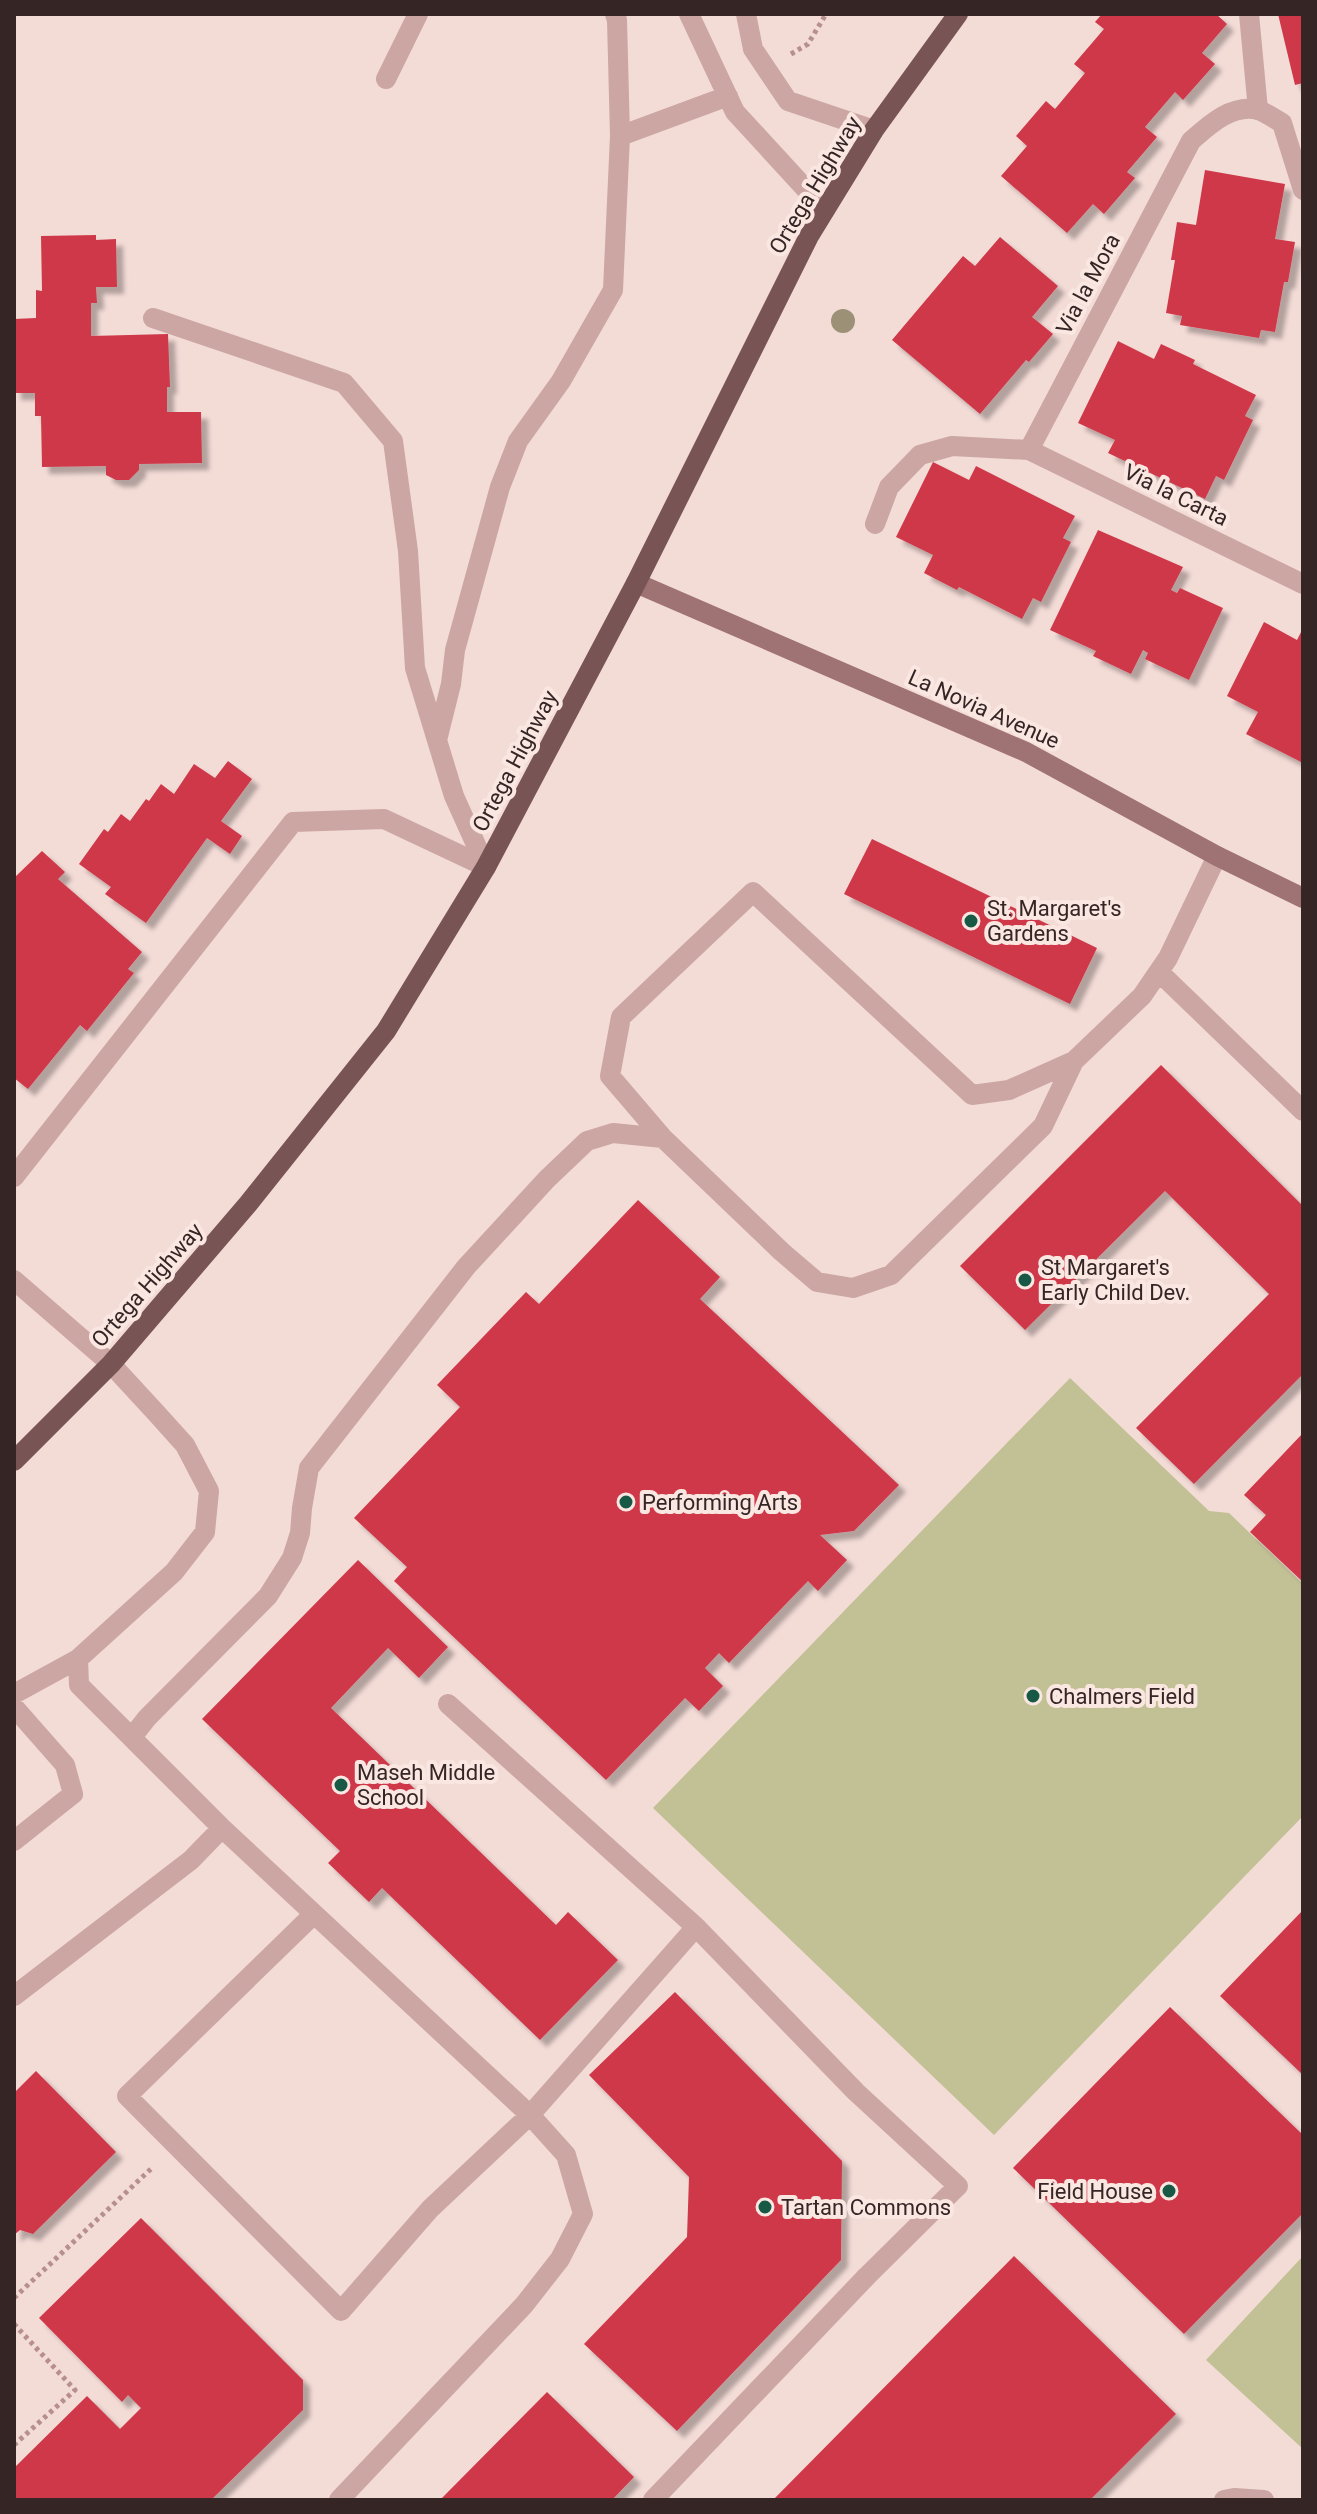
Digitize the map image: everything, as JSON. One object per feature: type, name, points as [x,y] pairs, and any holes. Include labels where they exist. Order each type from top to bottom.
[{"type":"main road","name":"Ortega Highway","points":[[14,1461],[111,1364],[248,1204],[386,1031],[486,867],[636,583],[802,249],[874,130],[958,14]]},
{"type":"main road","name":"La Novia Avenue","points":[[636,583],[1026,752],[1217,856],[1303,898]]},
{"type":"street","points":[[386,79],[418,14]]},
{"type":"street","points":[[437,740],[451,684],[455,650],[500,487],[518,441],[561,381],[613,290],[620,136],[615,14]]},
{"type":"street","points":[[689,14],[735,112],[825,210]]},
{"type":"street","points":[[746,14],[753,49],[788,101],[874,130]]},
{"type":"street","points":[[1249,14],[1258,110],[1282,123],[1303,190]]},
{"type":"street","points":[[620,136],[728,96]]},
{"type":"street","name":"Via la Mora","points":[[1029,450],[1191,141],[1211,123],[1232,111],[1258,110]]},
{"type":"street","points":[[153,318],[344,383],[393,441],[408,551],[415,668],[454,796],[486,867]]},
{"type":"street","points":[[875,524],[889,487],[920,455],[952,446],[1029,450]]},
{"type":"street","name":"Via la Carta","points":[[1029,450],[1303,584]]},
{"type":"street","points":[[14,1177],[293,822],[384,819],[486,867]]},
{"type":"street","points":[[1074,1061],[1043,1126],[891,1275],[853,1288],[817,1282],[782,1252],[663,1138],[610,1076],[621,1017],[753,892],[972,1095],[1009,1090],[1074,1061],[1142,996],[1168,958],[1217,856]]},
{"type":"street","points":[[1159,972],[1303,1111]]},
{"type":"street","points":[[132,1737],[268,1596],[292,1558],[300,1533],[309,1468],[466,1267],[547,1179],[587,1141],[613,1133],[663,1138]]},
{"type":"street","points":[[14,1280],[111,1364],[185,1445],[209,1491],[205,1532],[174,1572],[78,1659],[14,1694]]},
{"type":"street","points":[[78,1659],[79,1685],[222,1828],[530,2115],[566,2155],[583,2214],[560,2259],[524,2305],[339,2500]]},
{"type":"street","points":[[448,1704],[696,1927],[856,2092],[958,2186],[867,2276],[653,2500]]},
{"type":"street","points":[[14,1707],[65,1765],[73,1794],[14,1841]]},
{"type":"street","points":[[14,1996],[191,1860],[222,1828]]},
{"type":"street","points":[[314,1914],[127,2096],[341,2311],[430,2209],[530,2115],[696,1927]]},
{"type":"street","points":[[1224,2500],[1264,2500]]},
{"type":"path","points":[[766,69],[808,44],[826,14]]},
{"type":"path","points":[[14,2298],[153,2167]]},
{"type":"path","points":[[14,2324],[75,2390],[14,2445]]},
{"type":"green space","name":"Chalmers Field","points":[[1070,1378],[1209,1511],[1229,1513],[1303,1584],[1303,1816],[994,2135],[653,1808]]},
{"type":"green space","points":[[1303,2256],[1303,2449],[1206,2360]]},
{"type":"building","points":[[1102,14],[1216,14],[1227,24],[1202,53],[1215,64],[1183,100],[1175,92],[1145,127],[1157,137],[1127,172],[1135,178],[1104,214],[1093,204],[1067,233],[1001,176],[1027,146],[1016,136],[1046,101],[1055,109],[1085,73],[1074,64],[1104,29],[1095,22]]},
{"type":"building","points":[[1278,14],[1303,14],[1303,83],[1295,85]]},
{"type":"building","points":[[1205,170],[1285,184],[1275,239],[1295,242],[1275,332],[1261,330],[1259,338],[1180,325],[1182,316],[1166,313],[1175,260],[1171,260],[1177,222],[1196,225]]},
{"type":"building","points":[[96,235],[96,240],[116,239],[117,287],[96,287],[97,303],[91,303],[91,336],[168,334],[170,387],[167,387],[167,412],[201,412],[202,463],[139,464],[139,470],[129,480],[116,480],[106,475],[106,466],[42,467],[41,416],[35,416],[35,393],[14,393],[14,319],[36,318],[36,290],[42,291],[41,236]]},
{"type":"building","points":[[1000,237],[1058,286],[1032,317],[1053,334],[1029,362],[1026,360],[980,414],[892,340],[963,256],[975,266]]},
{"type":"building","points":[[1118,341],[1154,359],[1161,344],[1195,360],[1193,364],[1256,395],[1245,416],[1253,420],[1224,480],[1216,476],[1205,499],[1108,453],[1115,440],[1078,423]]},
{"type":"building","points":[[933,462],[969,480],[976,466],[1075,516],[1063,538],[1071,542],[1041,602],[1033,598],[1022,619],[924,573],[933,555],[896,537]]},
{"type":"building","points":[[1098,530],[1183,567],[1171,590],[1177,593],[1180,588],[1223,608],[1189,680],[1145,659],[1148,653],[1143,650],[1131,674],[1093,656],[1096,651],[1050,630]]},
{"type":"building","points":[[1264,622],[1297,640],[1303,628],[1303,763],[1246,734],[1258,712],[1227,696]]},
{"type":"building","points":[[228,761],[252,779],[221,821],[242,836],[230,854],[207,838],[146,923],[105,894],[111,887],[79,864],[104,829],[108,832],[121,814],[130,821],[161,784],[174,794],[194,764],[215,778]]},
{"type":"building","name":"St. Margaret's Gardens","points":[[872,839],[1097,948],[1070,1004],[844,894]]},
{"type":"building","points":[[42,851],[65,872],[58,879],[142,952],[128,969],[134,973],[87,1031],[80,1025],[28,1089],[14,1078],[14,878]]},
{"type":"building","name":"St Margaret's Early Child Dev.","points":[[1161,1065],[1303,1206],[1303,1374],[1194,1484],[1136,1428],[1269,1294],[1165,1191],[1025,1330],[960,1266]]},
{"type":"building","name":"Performing Arts","points":[[638,1200],[720,1277],[700,1299],[899,1485],[854,1531],[820,1535],[847,1560],[818,1591],[808,1581],[729,1663],[719,1653],[705,1668],[723,1686],[699,1711],[685,1698],[606,1780],[394,1581],[407,1567],[354,1518],[460,1407],[437,1385],[526,1292],[539,1304]]},
{"type":"building","points":[[1303,1433],[1303,1582],[1250,1532],[1266,1515],[1244,1495]]},
{"type":"building","name":"Maseh Middle School","points":[[358,1560],[448,1647],[419,1678],[388,1648],[331,1708],[556,1925],[568,1912],[618,1960],[540,2040],[382,1888],[369,1902],[328,1863],[340,1851],[202,1719]]},
{"type":"building","points":[[1303,1910],[1303,2075],[1220,1996]]},
{"type":"building","name":"Tartan Commons","points":[[675,1992],[842,2161],[841,2260],[677,2431],[584,2344],[687,2237],[689,2177],[589,2075]]},
{"type":"building","name":"Field House","points":[[1170,2007],[1303,2135],[1303,2213],[1184,2334],[1013,2168]]},
{"type":"building","points":[[36,2071],[116,2152],[33,2234],[20,2230],[14,2235],[14,2093]]},
{"type":"building","points":[[141,2218],[303,2380],[303,2410],[211,2500],[14,2500],[14,2468],[87,2396],[120,2429],[141,2408],[128,2395],[122,2402],[39,2318]]},
{"type":"building","points":[[1014,2256],[1176,2414],[1090,2500],[773,2500]]},
{"type":"building","points":[[547,2392],[634,2477],[612,2500],[440,2500]]},
{"type":"place","name":"St. Margaret's Gardens","points":[[971,921]]},
{"type":"place","name":"St Margaret's Early Child Dev.","points":[[1025,1280]]},
{"type":"place","name":"Performing Arts","points":[[626,1502]]},
{"type":"place","name":"Chalmers Field","points":[[1033,1696]]},
{"type":"place","name":"Maseh Middle School","points":[[341,1785]]},
{"type":"place","name":"Field House","points":[[1169,2191]]},
{"type":"place","name":"Tartan Commons","points":[[765,2207]]}]
